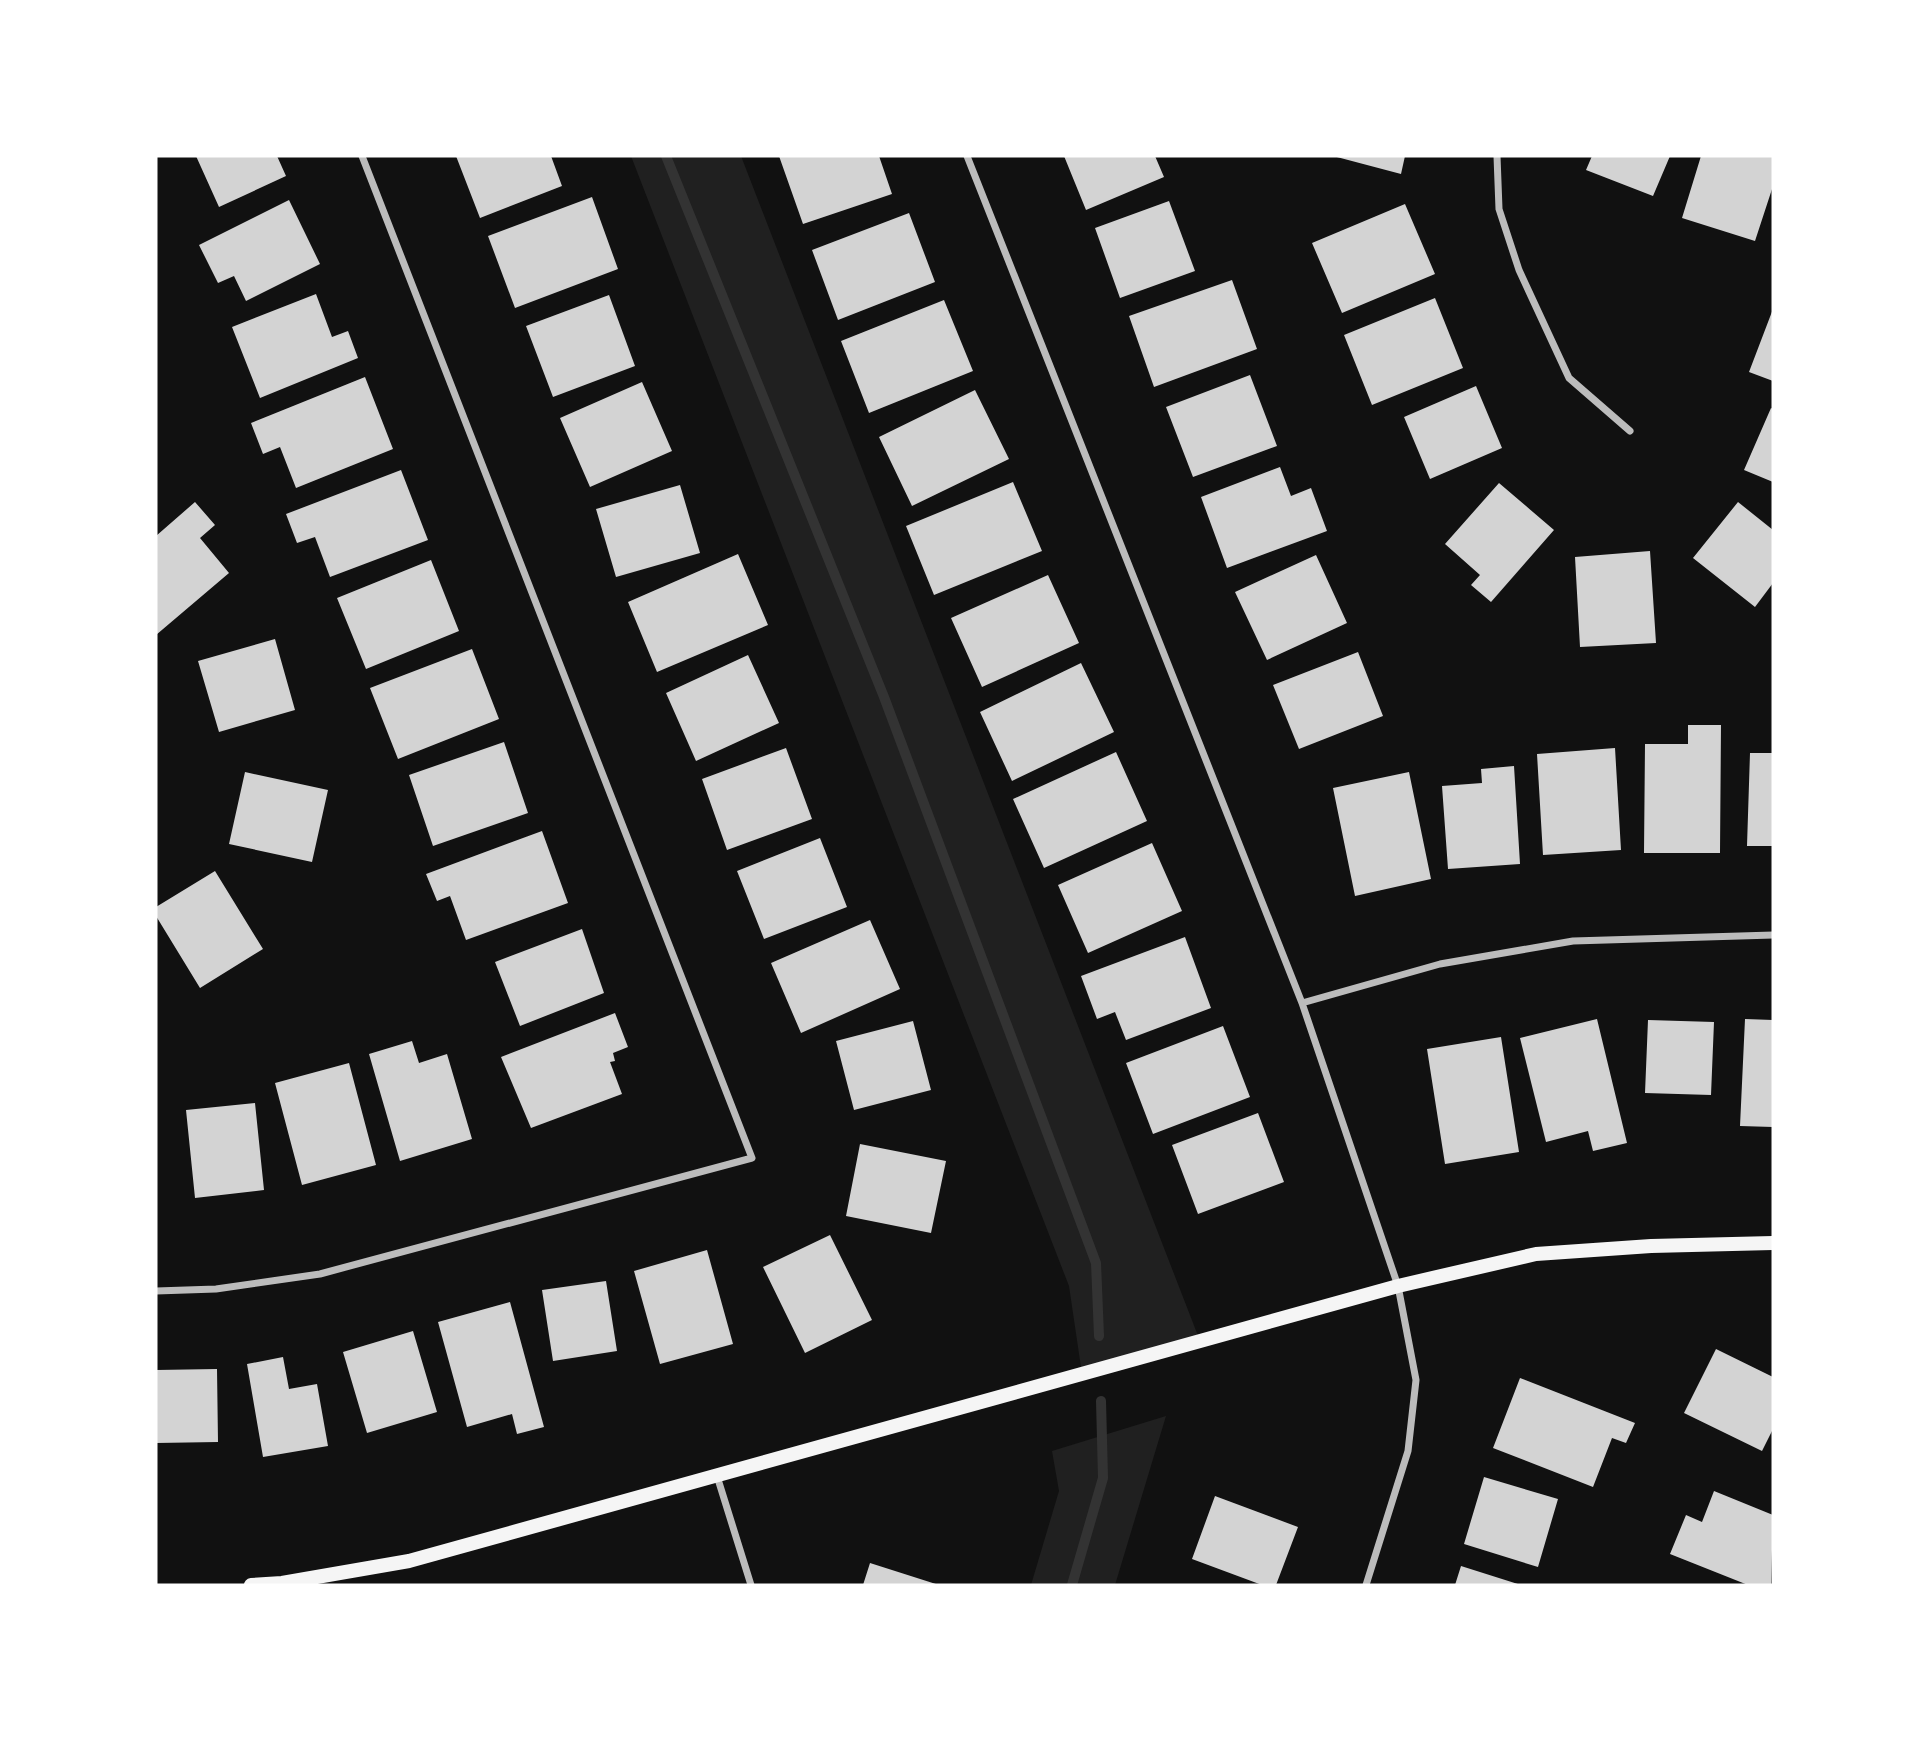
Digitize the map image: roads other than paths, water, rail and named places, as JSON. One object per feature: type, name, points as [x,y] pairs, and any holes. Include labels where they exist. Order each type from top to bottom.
[{"type":"main road","points":[[251,1585],[282,1583],[409,1561],[1398,1286],[1536,1254],[1650,1246],[1773,1243]]},
{"type":"street","points":[[156,1291],[216,1289],[320,1274],[752,1158],[362,156]]},
{"type":"street","points":[[967,156],[1302,1003],[1398,1286],[1416,1380],[1408,1451],[1366,1585]]},
{"type":"street","points":[[1497,156],[1499,209],[1519,270],[1570,378],[1630,431]]},
{"type":"street","points":[[1302,1003],[1440,964],[1573,941],[1712,934],[1773,935]]},
{"type":"street","points":[[717,1476],[751,1585]]},
{"type":"waterway","points":[[666,156],[884,697],[1096,1263],[1099,1336]]},
{"type":"waterway","points":[[1072,1585],[1103,1478],[1101,1401]]}]
